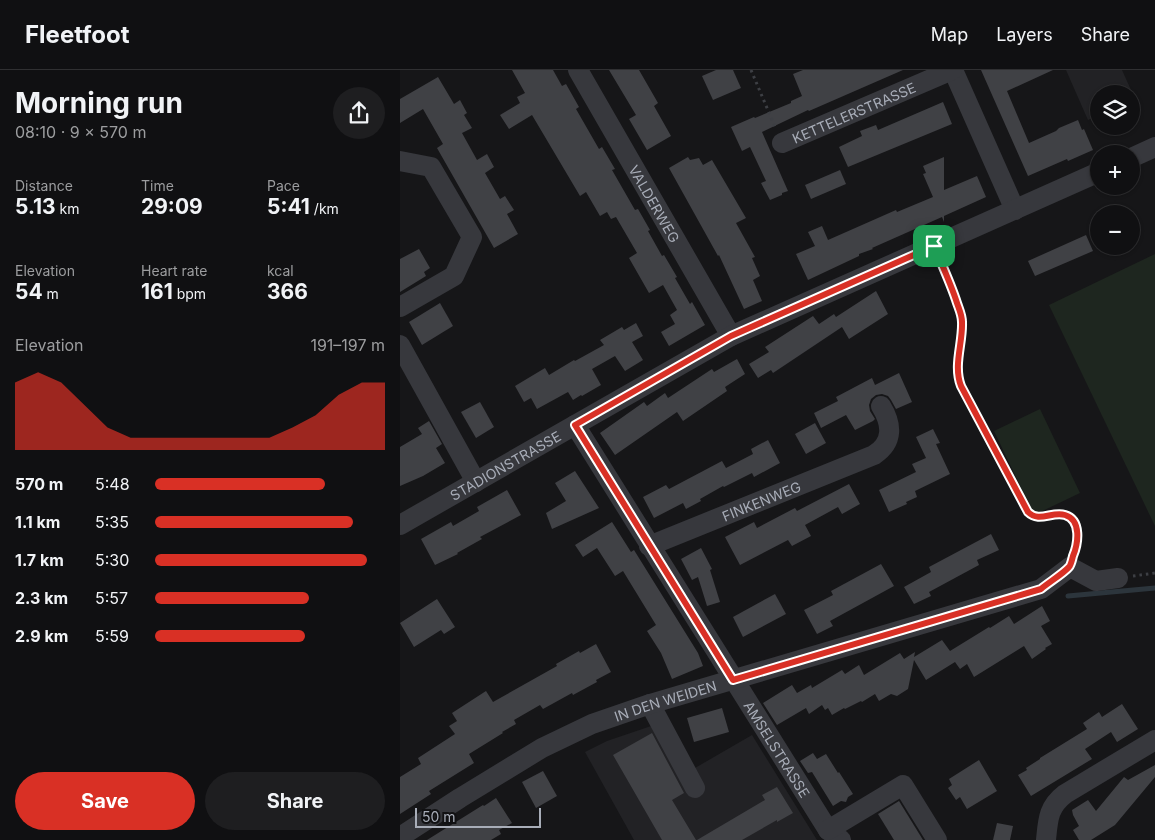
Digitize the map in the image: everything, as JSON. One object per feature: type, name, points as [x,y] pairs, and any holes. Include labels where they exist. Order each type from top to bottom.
[{"type":"street","name":"VALDERWEG","points":[[578,70],[731,336]]},
{"type":"street","name":"KETTELERSTRASSE","points":[[782,143],[953,70],[1015,210]]},
{"type":"street","points":[[1140,154],[1155,147]]},
{"type":"street","points":[[400,161],[432,167],[472,237],[454,276],[400,307]]},
{"type":"street","name":"STADIONSTRASSE","points":[[400,525],[731,336],[1090,176]]},
{"type":"street","points":[[400,345],[476,482]]},
{"type":"street","name":"FINKENWEG","points":[[649,546],[881,451],[889,434],[889,424],[881,406]]},
{"type":"street","name":"AMSELSTRASSE","points":[[575,425],[796,780],[834,835]]},
{"type":"street","points":[[1070,567],[1096,581],[1118,578]]},
{"type":"street","name":"IN DEN WEIDEN","points":[[400,837],[542,748],[592,724],[650,704],[1041,589],[1070,567]]},
{"type":"street","points":[[650,704],[695,788]]},
{"type":"street","points":[[1046,840],[1052,808],[1056,801],[1155,740]]},
{"type":"street","points":[[834,835],[903,785],[937,840]]},
{"type":"path","points":[[751,70],[782,143]]},
{"type":"path","points":[[934,246],[962,316],[962,332],[957,366],[958,380],[1028,512],[1032,516],[1038,517],[1052,514],[1064,515],[1073,521],[1077,535],[1077,546],[1070,567]]},
{"type":"shaded area","points":[[1066,70],[1122,70],[1129,85],[1090,85],[1090,119],[1088,120]]},
{"type":"shaded area","points":[[1155,254],[1155,526],[1049,305]]},
{"type":"shaded area","points":[[1040,409],[1080,493],[1034,515],[994,431]]},
{"type":"shaded area","points":[[660,723],[695,768],[752,735],[817,840],[634,840],[585,752],[607,741]]},
{"type":"building","points":[[512,70],[553,70],[562,86],[566,84],[579,107],[576,109],[599,149],[602,147],[615,169],[612,170],[635,210],[638,209],[662,256],[664,255],[690,304],[692,302],[705,325],[669,346],[661,332],[675,324],[670,315],[677,310],[663,285],[649,293],[629,258],[637,253],[616,217],[611,219],[607,212],[600,216],[586,192],[580,196],[532,115],[509,129],[500,115],[520,103],[517,97],[525,93]]},
{"type":"building","points":[[609,70],[639,70],[658,103],[654,106],[671,136],[647,150],[629,119],[636,115]]},
{"type":"building","points":[[716,70],[733,70],[741,88],[713,100],[702,76]]},
{"type":"building","points":[[803,70],[903,70],[808,110],[762,132],[788,191],[770,200],[761,183],[766,181],[750,147],[742,151],[731,127],[791,103],[791,101],[802,96],[793,74]]},
{"type":"building","points":[[981,70],[1053,70],[1007,91],[1029,143],[1078,120],[1082,130],[1084,129],[1091,145],[1090,151],[1028,176]]},
{"type":"building","points":[[438,77],[454,104],[460,100],[467,113],[464,115],[472,128],[462,133],[477,160],[487,154],[494,167],[485,173],[500,199],[505,196],[514,210],[507,214],[518,234],[494,248],[437,148],[443,144],[423,109],[400,123],[400,99]]},
{"type":"building","points":[[943,102],[952,124],[848,167],[839,147],[862,136],[860,131],[876,125],[878,130]]},
{"type":"building","points":[[688,157],[690,160],[699,158],[703,165],[712,160],[746,218],[736,223],[755,257],[752,258],[760,276],[753,280],[762,301],[744,309],[719,255],[669,168]]},
{"type":"building","points":[[944,157],[944,190],[977,176],[986,197],[944,216],[944,222],[942,217],[859,254],[859,256],[808,280],[796,254],[815,246],[808,232],[822,226],[828,240],[896,210],[897,212],[933,197],[923,174],[926,173],[923,166]]},
{"type":"building","points":[[840,170],[846,184],[811,199],[805,185]]},
{"type":"building","points":[[1086,235],[1090,244],[1090,252],[1035,276],[1028,261]]},
{"type":"building","points":[[419,249],[430,268],[424,272],[426,276],[400,292],[400,259]]},
{"type":"building","points":[[876,291],[888,314],[849,339],[842,327],[773,373],[771,370],[758,378],[749,364],[769,352],[765,347],[813,316],[819,324],[834,314],[836,317]]},
{"type":"building","points":[[440,303],[453,326],[422,345],[409,322]]},
{"type":"building","points":[[636,323],[643,336],[632,342],[643,360],[625,371],[615,356],[592,369],[601,385],[573,400],[568,392],[537,409],[531,398],[524,402],[515,386],[545,368],[549,375],[604,345],[600,340],[622,327],[624,330]]},
{"type":"building","points":[[737,359],[745,374],[725,387],[727,391],[683,421],[677,412],[615,455],[600,433],[644,402],[647,406],[665,393],[668,398],[712,369],[714,372]]},
{"type":"building","points":[[899,373],[912,402],[896,409],[888,396],[876,395],[871,399],[869,405],[875,419],[873,421],[855,430],[846,415],[821,428],[814,413],[838,401],[836,397],[872,378],[875,385]]},
{"type":"building","points":[[480,402],[494,427],[476,438],[461,412]]},
{"type":"building","points":[[429,421],[442,444],[436,448],[445,463],[423,476],[400,486],[400,447],[422,434],[418,428]]},
{"type":"building","points":[[815,423],[826,443],[806,454],[795,434]]},
{"type":"building","points":[[933,429],[940,443],[936,444],[950,474],[915,491],[917,497],[889,512],[879,490],[916,472],[912,464],[926,458],[916,437]]},
{"type":"building","points":[[768,440],[780,463],[754,477],[752,473],[723,486],[686,509],[683,503],[654,518],[643,497],[666,485],[669,489],[722,461],[726,468],[753,454],[751,449]]},
{"type":"building","points":[[575,471],[599,508],[552,529],[546,513],[566,501],[555,483]]},
{"type":"building","points":[[849,484],[860,504],[842,514],[838,507],[805,525],[811,536],[792,546],[788,540],[740,565],[725,537],[754,522],[757,528],[795,508],[797,511]]},
{"type":"building","points":[[507,490],[521,515],[480,537],[482,539],[458,554],[435,565],[421,539],[451,522],[453,526],[479,511],[477,507]]},
{"type":"building","points":[[612,522],[631,552],[634,550],[698,653],[703,666],[672,679],[661,653],[647,631],[656,625],[623,571],[615,576],[597,548],[583,557],[575,545]]},
{"type":"building","points":[[991,534],[999,550],[977,560],[979,565],[929,592],[931,596],[914,604],[904,587],[931,572],[929,567]]},
{"type":"building","points":[[701,548],[712,569],[710,570],[720,602],[707,606],[698,577],[692,580],[681,559]]},
{"type":"building","points":[[881,564],[894,586],[830,621],[833,626],[817,634],[804,610],[833,595],[831,591]]},
{"type":"building","points":[[775,594],[786,614],[743,637],[733,617]]},
{"type":"building","points":[[437,599],[455,627],[444,634],[441,630],[414,647],[400,623]]},
{"type":"building","points":[[1042,606],[1050,621],[1041,626],[1052,644],[1032,659],[1024,646],[974,677],[967,664],[960,669],[955,662],[926,680],[914,660],[908,689],[897,696],[891,694],[879,701],[875,694],[832,715],[828,708],[825,710],[822,705],[809,714],[806,708],[777,725],[763,703],[792,685],[797,693],[811,685],[812,688],[842,670],[845,674],[859,665],[864,675],[900,653],[904,659],[915,652],[914,657],[942,640],[950,651],[1009,616],[1014,624]]},
{"type":"building","points":[[596,644],[611,672],[573,695],[572,693],[543,709],[540,705],[514,720],[516,724],[469,754],[474,763],[429,791],[431,794],[400,814],[400,777],[421,764],[418,758],[455,734],[449,726],[457,721],[452,713],[486,691],[493,702],[557,666],[556,664],[579,651],[580,653]]},
{"type":"building","points":[[1122,704],[1138,729],[1117,742],[1111,732],[1085,749],[1092,759],[1031,796],[1018,775],[1027,770],[1026,768],[1040,758],[1087,729],[1083,723],[1099,712],[1102,717]]},
{"type":"building","points":[[722,708],[729,732],[694,742],[687,718]]},
{"type":"building","points":[[652,733],[684,793],[672,800],[696,840],[662,840],[613,755]]},
{"type":"building","points":[[813,753],[817,759],[826,754],[839,772],[853,794],[848,797],[846,802],[841,801],[833,806],[812,772],[808,773],[800,761]]},
{"type":"building","points":[[979,760],[997,791],[967,809],[960,797],[956,800],[948,788],[952,785],[949,779]]},
{"type":"building","points":[[1155,765],[1155,777],[1115,825],[1091,840],[1079,840],[1073,830],[1079,826],[1072,810],[1088,800],[1096,811],[1124,777],[1128,780]]},
{"type":"building","points":[[543,771],[557,796],[536,808],[522,782]]},
{"type":"building","points":[[777,787],[793,813],[742,840],[697,840],[765,800],[762,795]]},
{"type":"building","points":[[496,798],[512,823],[499,830],[501,834],[491,840],[427,840],[483,805]]},
{"type":"building","points":[[899,801],[923,840],[894,840],[878,814]]},
{"type":"building","points":[[997,823],[1013,826],[1010,840],[993,840]]},
{"type":"waterway","points":[[1068,596],[1155,588]]},
{"type":"route","points":[[934,246],[962,316],[962,332],[957,366],[958,380],[1028,512],[1032,516],[1038,517],[1056,514],[1068,516],[1072,519],[1076,526],[1077,546],[1070,567],[1041,589],[733,680],[575,425],[751,326],[934,246]]}]
